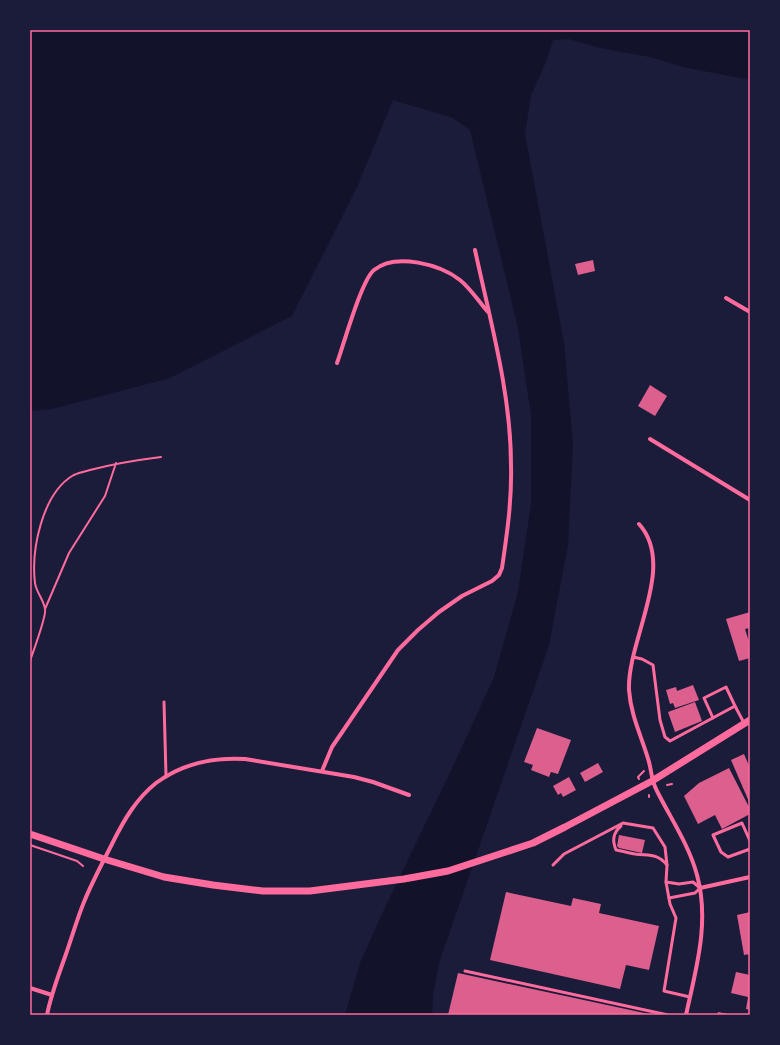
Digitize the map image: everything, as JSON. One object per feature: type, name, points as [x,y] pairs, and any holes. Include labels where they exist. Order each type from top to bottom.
[{"type":"street","points":[[322,771],[332,747],[398,650],[439,612],[462,596],[492,581],[499,575],[502,568],[510,516],[511,464],[508,413],[489,313],[475,250]]},
{"type":"street","points":[[337,363],[364,285],[374,270],[388,263],[422,263],[441,269],[459,280],[467,287],[489,313]]},
{"type":"street","points":[[726,298],[750,312]]},
{"type":"street","points":[[650,439],[750,500]]},
{"type":"street","points":[[639,524],[648,536],[652,546],[652,580],[633,657],[629,680],[630,702],[637,729],[649,762],[652,781],[690,852],[698,876],[703,919],[702,936],[686,1015]]},
{"type":"street","points":[[30,834],[164,877],[213,885],[263,891],[310,891],[379,882],[448,871],[533,843],[652,781],[747,722]]},
{"type":"street","points":[[47,1015],[52,995],[84,903],[104,859],[128,815],[136,804],[155,784],[166,776],[197,763],[231,758],[322,771],[373,782],[409,795]]},
{"type":"street","points":[[700,888],[750,876]]},
{"type":"street","points":[[30,988],[52,995]]},
{"type":"lane","points":[[633,657],[642,659],[652,666],[660,720],[666,737],[670,741],[735,706]]},
{"type":"lane","points":[[713,718],[704,698],[726,687],[735,706],[747,722]]},
{"type":"lane","points":[[164,702],[166,776]]},
{"type":"lane","points":[[623,823],[615,831],[613,842],[616,850],[654,856],[662,860],[667,865]]},
{"type":"lane","points":[[553,865],[564,854],[623,823],[653,828],[665,847],[667,865],[666,882],[669,898],[676,918],[664,991],[690,997]]},
{"type":"lane","points":[[750,841],[742,823],[713,835],[721,852],[728,857],[750,849]]},
{"type":"lane","points":[[666,882],[679,884],[693,882],[700,888],[695,893],[669,898]]},
{"type":"lane","points":[[465,971],[668,1015]]},
{"type":"path","points":[[45,609],[35,584],[35,549],[40,528],[48,506],[59,486],[73,475],[116,463],[161,457]]},
{"type":"path","points":[[30,661],[45,609],[69,552],[105,496],[116,463]]},
{"type":"path","points":[[639,779],[638,777],[645,770]]},
{"type":"path","points":[[667,785],[672,784]]},
{"type":"path","points":[[30,845],[77,861],[82,866]]},
{"type":"shaded area","points":[[30,30],[750,30],[750,80],[683,67],[650,57],[600,48],[569,39],[553,40],[546,62],[531,95],[525,134],[564,343],[573,444],[568,545],[549,645],[439,963],[433,995],[432,1015],[345,1015],[360,963],[494,677],[518,592],[531,504],[531,415],[518,328],[470,130],[453,118],[393,100],[357,187],[292,316],[170,378],[52,409],[30,411]]},
{"type":"building","points":[[593,260],[595,271],[578,275],[575,264]]},
{"type":"building","points":[[650,385],[667,396],[655,416],[638,406]]},
{"type":"building","points":[[750,612],[750,628],[745,629],[750,645],[750,658],[739,661],[726,619]]},
{"type":"building","points":[[693,685],[699,700],[675,708],[673,703],[670,704],[666,690],[676,687],[677,691]]},
{"type":"building","points":[[695,702],[702,721],[675,732],[668,712]]},
{"type":"building","points":[[537,728],[571,740],[558,774],[551,772],[549,777],[531,770],[533,765],[524,762]]},
{"type":"building","points":[[744,754],[750,768],[750,804],[731,760]]},
{"type":"building","points":[[598,763],[603,772],[585,782],[580,773]]},
{"type":"building","points":[[729,768],[750,809],[750,814],[722,829],[715,815],[698,824],[684,796],[699,783]]},
{"type":"building","points":[[569,777],[576,790],[563,797],[561,793],[558,795],[553,786]]},
{"type":"building","points":[[619,835],[645,840],[642,853],[619,848],[617,846]]},
{"type":"building","points":[[506,892],[571,906],[573,898],[601,904],[599,913],[659,926],[649,970],[626,965],[620,989],[490,960]]},
{"type":"building","points":[[750,912],[750,954],[744,955],[737,915]]},
{"type":"building","points":[[736,972],[750,975],[750,1010],[746,1009],[748,997],[731,993]]},
{"type":"building","points":[[458,973],[649,1014],[649,1015],[448,1015]]},
{"type":"building","points":[[718,1012],[728,1014],[728,1015],[717,1015]]}]
